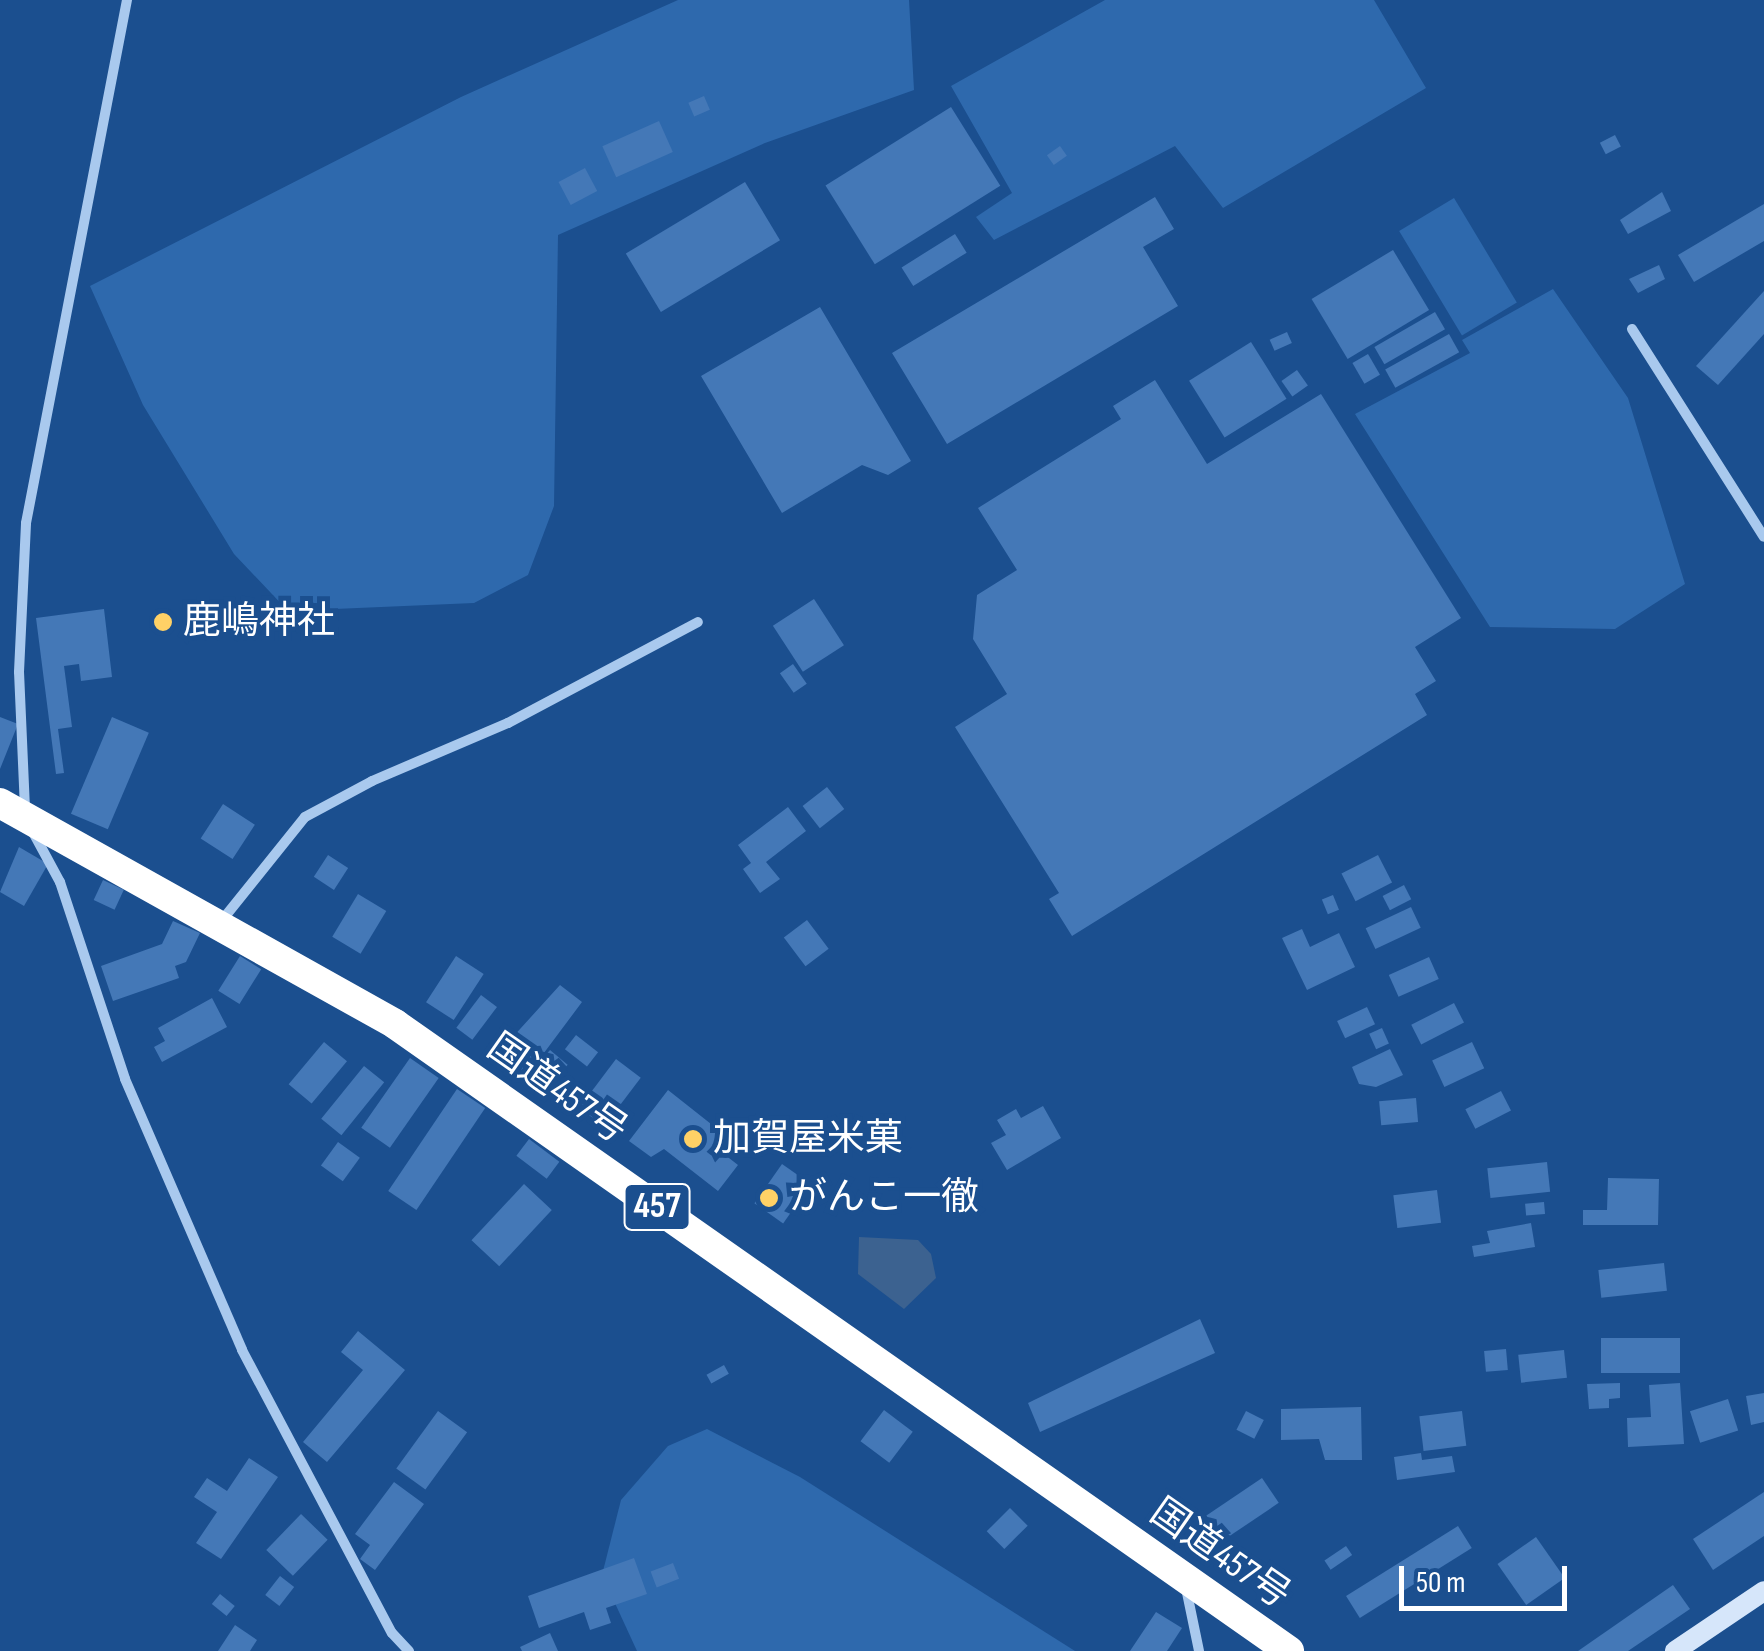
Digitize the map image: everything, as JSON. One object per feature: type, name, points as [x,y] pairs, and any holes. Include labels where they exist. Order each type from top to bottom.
[{"type":"highway","name":"国道457号","points":[[12,809],[395,1024],[1290,1651]]},
{"type":"street","points":[[127,0],[26,523],[12,809],[60,882],[125,1078],[242,1350],[392,1633],[409,1651]]},
{"type":"street","points":[[1632,330],[1764,537]]},
{"type":"street","points":[[219,924],[306,817],[372,781],[508,723],[698,622]]},
{"type":"street","points":[[1184,1576],[1198,1651]]},
{"type":"street","points":[[1675,1651],[1764,1590]]},
{"type":"shaded area","points":[[678,0],[909,0],[914,90],[765,143],[558,235],[554,506],[528,575],[474,603],[288,611],[234,554],[143,405],[90,286],[461,97]]},
{"type":"shaded area","points":[[1105,0],[1374,0],[1426,88],[1223,208],[1175,146],[994,240],[976,217],[1012,193],[951,86]]},
{"type":"shaded area","points":[[1454,198],[1517,303],[1462,336],[1399,231]]},
{"type":"shaded area","points":[[1553,289],[1628,398],[1685,584],[1615,629],[1490,627],[1355,414],[1470,353],[1462,340]]},
{"type":"shaded area","points":[[859,1237],[918,1240],[931,1254],[936,1278],[904,1309],[858,1274]]},
{"type":"shaded area","points":[[707,1429],[800,1477],[1075,1651],[637,1651],[602,1575],[621,1500],[668,1446]]},
{"type":"building","points":[[704,96],[710,110],[694,116],[688,103]]},
{"type":"building","points":[[951,107],[1000,186],[875,264],[825,185]]},
{"type":"building","points":[[659,121],[673,152],[616,177],[602,146]]},
{"type":"building","points":[[1615,135],[1621,147],[1606,154],[1600,143]]},
{"type":"building","points":[[1060,146],[1067,156],[1054,165],[1047,155]]},
{"type":"building","points":[[585,168],[597,191],[571,205],[559,182]]},
{"type":"building","points":[[745,182],[780,240],[661,312],[626,254]]},
{"type":"building","points":[[1662,192],[1671,211],[1628,234],[1620,220]]},
{"type":"building","points":[[1155,197],[1174,229],[1143,247],[1178,306],[947,444],[892,353]]},
{"type":"building","points":[[1764,204],[1764,241],[1694,282],[1678,255]]},
{"type":"building","points":[[955,234],[967,253],[913,286],[902,267]]},
{"type":"building","points":[[1393,250],[1429,310],[1348,359],[1312,299]]},
{"type":"building","points":[[1659,265],[1665,279],[1638,293],[1629,279]]},
{"type":"building","points":[[1764,291],[1764,334],[1718,385],[1696,366]]},
{"type":"building","points":[[820,307],[911,461],[888,475],[862,465],[782,513],[701,376]]},
{"type":"building","points":[[1435,312],[1445,329],[1384,364],[1374,347]]},
{"type":"building","points":[[1287,332],[1292,343],[1275,351],[1270,340]]},
{"type":"building","points":[[1449,334],[1459,352],[1395,388],[1385,369]]},
{"type":"building","points":[[1251,342],[1287,399],[1225,438],[1189,381]]},
{"type":"building","points":[[1368,354],[1380,375],[1364,384],[1352,363]]},
{"type":"building","points":[[1297,370],[1308,386],[1292,396],[1281,381]]},
{"type":"building","points":[[1155,380],[1207,464],[1321,394],[1461,618],[1415,647],[1436,681],[1415,694],[1427,715],[1072,936],[1049,899],[1059,893],[955,727],[1007,694],[973,639],[977,595],[1017,570],[978,508],[1121,419],[1113,406]]},
{"type":"building","points":[[814,599],[844,645],[803,672],[773,626]]},
{"type":"building","points":[[104,609],[112,677],[81,681],[79,664],[64,666],[72,727],[58,729],[64,773],[56,774],[36,618]]},
{"type":"building","points":[[793,664],[807,684],[794,693],[780,673]]},
{"type":"building","points":[[0,717],[18,724],[0,769]]},
{"type":"building","points":[[112,717],[149,733],[108,829],[71,814]]},
{"type":"building","points":[[827,787],[844,809],[820,828],[803,806]]},
{"type":"building","points":[[223,804],[255,825],[233,859],[201,838]]},
{"type":"building","points":[[788,807],[806,831],[766,862],[780,879],[760,893],[743,869],[751,863],[738,845]]},
{"type":"building","points":[[19,847],[48,864],[24,906],[0,892]]},
{"type":"building","points":[[328,855],[348,868],[334,890],[314,877]]},
{"type":"building","points":[[1378,855],[1392,883],[1356,901],[1341,874]]},
{"type":"building","points":[[103,880],[124,890],[115,910],[94,900]]},
{"type":"building","points":[[1404,885],[1411,899],[1390,910],[1383,896]]},
{"type":"building","points":[[358,894],[386,911],[361,954],[332,937]]},
{"type":"building","points":[[1333,895],[1339,910],[1328,914],[1322,899]]},
{"type":"building","points":[[1411,907],[1421,928],[1375,949],[1366,928]]},
{"type":"building","points":[[807,920],[829,949],[806,966],[784,937]]},
{"type":"building","points":[[173,921],[200,933],[186,962],[175,966],[179,978],[113,1001],[101,966],[162,944]]},
{"type":"building","points":[[1302,929],[1310,947],[1339,933],[1355,967],[1307,990],[1282,938]]},
{"type":"building","points":[[240,956],[261,969],[239,1004],[218,991]]},
{"type":"building","points":[[456,956],[484,974],[454,1020],[426,1002]]},
{"type":"building","points":[[1429,957],[1439,979],[1399,997],[1389,975]]},
{"type":"building","points":[[560,985],[582,1002],[523,1081],[486,1053],[493,1044],[501,1050]]},
{"type":"building","points":[[481,995],[497,1007],[472,1040],[456,1028]]},
{"type":"building","points":[[212,998],[227,1027],[162,1062],[154,1047],[165,1041],[158,1028]]},
{"type":"building","points":[[1454,1003],[1464,1023],[1421,1044],[1411,1025]]},
{"type":"building","points":[[1367,1007],[1375,1024],[1345,1038],[1337,1021]]},
{"type":"building","points":[[1382,1028],[1389,1044],[1376,1049],[1369,1034]]},
{"type":"building","points":[[576,1035],[598,1052],[587,1066],[565,1049]]},
{"type":"building","points":[[324,1042],[347,1061],[312,1103],[289,1084]]},
{"type":"building","points":[[1472,1042],[1484,1068],[1444,1087],[1432,1061]]},
{"type":"building","points":[[1390,1049],[1403,1075],[1376,1087],[1359,1084],[1352,1067]]},
{"type":"building","points":[[550,1050],[568,1065],[545,1092],[528,1077]]},
{"type":"building","points":[[410,1058],[439,1078],[390,1148],[361,1128]]},
{"type":"building","points":[[616,1059],[641,1078],[604,1126],[579,1108]]},
{"type":"building","points":[[364,1066],[384,1082],[341,1135],[321,1119]]},
{"type":"building","points":[[457,1089],[485,1108],[416,1210],[388,1191]]},
{"type":"building","points":[[668,1090],[730,1139],[720,1151],[738,1165],[718,1191],[664,1149],[651,1157],[629,1141]]},
{"type":"building","points":[[1501,1091],[1511,1111],[1475,1129],[1465,1109]]},
{"type":"building","points":[[1416,1098],[1418,1122],[1381,1125],[1379,1101]]},
{"type":"building","points":[[1043,1106],[1061,1138],[1007,1170],[991,1143],[1006,1135],[997,1120],[1016,1109],[1021,1118]]},
{"type":"building","points":[[529,1139],[559,1162],[547,1179],[516,1156]]},
{"type":"building","points":[[338,1142],[360,1158],[343,1181],[321,1165]]},
{"type":"building","points":[[1547,1162],[1550,1192],[1490,1198],[1487,1168]]},
{"type":"building","points":[[782,1164],[811,1184],[783,1223],[754,1203]]},
{"type":"building","points":[[1608,1178],[1659,1179],[1658,1225],[1583,1225],[1583,1210],[1607,1210]]},
{"type":"building","points":[[524,1184],[552,1210],[499,1266],[471,1240]]},
{"type":"building","points":[[1437,1190],[1441,1223],[1397,1228],[1393,1195]]},
{"type":"building","points":[[1544,1202],[1545,1214],[1526,1216],[1525,1204]]},
{"type":"building","points":[[1531,1223],[1535,1247],[1474,1257],[1472,1246],[1490,1243],[1487,1231]]},
{"type":"building","points":[[1664,1263],[1667,1291],[1601,1298],[1598,1270]]},
{"type":"building","points":[[1200,1319],[1215,1353],[1040,1432],[1028,1403]]},
{"type":"building","points":[[358,1331],[405,1370],[327,1462],[303,1442],[363,1370],[341,1352]]},
{"type":"building","points":[[1601,1338],[1680,1338],[1680,1373],[1601,1373]]},
{"type":"building","points":[[1506,1349],[1508,1370],[1486,1372],[1484,1351]]},
{"type":"building","points":[[1564,1350],[1567,1378],[1521,1383],[1518,1355]]},
{"type":"building","points":[[724,1365],[729,1374],[711,1383],[707,1375]]},
{"type":"building","points":[[1620,1383],[1620,1398],[1609,1399],[1609,1408],[1589,1409],[1587,1384]]},
{"type":"building","points":[[1680,1383],[1684,1444],[1628,1447],[1627,1418],[1651,1417],[1649,1385]]},
{"type":"building","points":[[1764,1393],[1764,1422],[1751,1425],[1746,1396]]},
{"type":"building","points":[[1728,1399],[1738,1430],[1700,1443],[1690,1411]]},
{"type":"building","points":[[1361,1407],[1362,1460],[1325,1460],[1319,1439],[1281,1440],[1281,1409]]},
{"type":"building","points":[[884,1410],[913,1432],[889,1463],[861,1441]]},
{"type":"building","points":[[438,1411],[467,1432],[425,1490],[396,1468]]},
{"type":"building","points":[[1246,1411],[1264,1420],[1254,1439],[1236,1430]]},
{"type":"building","points":[[1462,1411],[1466,1446],[1424,1451],[1419,1416]]},
{"type":"building","points":[[1421,1453],[1422,1460],[1452,1456],[1455,1472],[1397,1480],[1394,1457]]},
{"type":"building","points":[[249,1458],[278,1477],[221,1559],[196,1543],[217,1512],[194,1497],[207,1478],[227,1491]]},
{"type":"building","points":[[1262,1478],[1279,1503],[1223,1540],[1206,1515]]},
{"type":"building","points":[[394,1482],[424,1504],[375,1570],[360,1559],[370,1545],[355,1534]]},
{"type":"building","points":[[1764,1492],[1764,1536],[1713,1570],[1693,1539]]},
{"type":"building","points":[[1010,1508],[1028,1526],[1004,1549],[987,1531]]},
{"type":"building","points":[[301,1514],[328,1540],[293,1576],[266,1550]]},
{"type":"building","points":[[1458,1526],[1472,1548],[1360,1618],[1346,1596]]},
{"type":"building","points":[[1536,1537],[1565,1578],[1526,1605],[1497,1564]]},
{"type":"building","points":[[1346,1546],[1352,1555],[1331,1570],[1324,1561]]},
{"type":"building","points":[[634,1558],[647,1594],[606,1608],[611,1623],[590,1630],[584,1612],[539,1628],[528,1596]]},
{"type":"building","points":[[673,1563],[679,1579],[657,1587],[651,1572]]},
{"type":"building","points":[[280,1576],[294,1587],[279,1606],[265,1595]]},
{"type":"building","points":[[1673,1585],[1690,1609],[1628,1651],[1578,1651]]},
{"type":"building","points":[[220,1594],[235,1606],[227,1616],[212,1604]]},
{"type":"building","points":[[1156,1612],[1182,1628],[1167,1651],[1130,1651]]},
{"type":"building","points":[[235,1625],[257,1640],[250,1651],[218,1651]]},
{"type":"building","points":[[550,1633],[558,1651],[522,1651],[520,1647]]},
{"type":"place","name":"鹿嶋神社","points":[[163,622]]},
{"type":"place","name":"加賀屋米菓","points":[[693,1139]]},
{"type":"place","name":"がんこ一徹","points":[[769,1198]]}]
